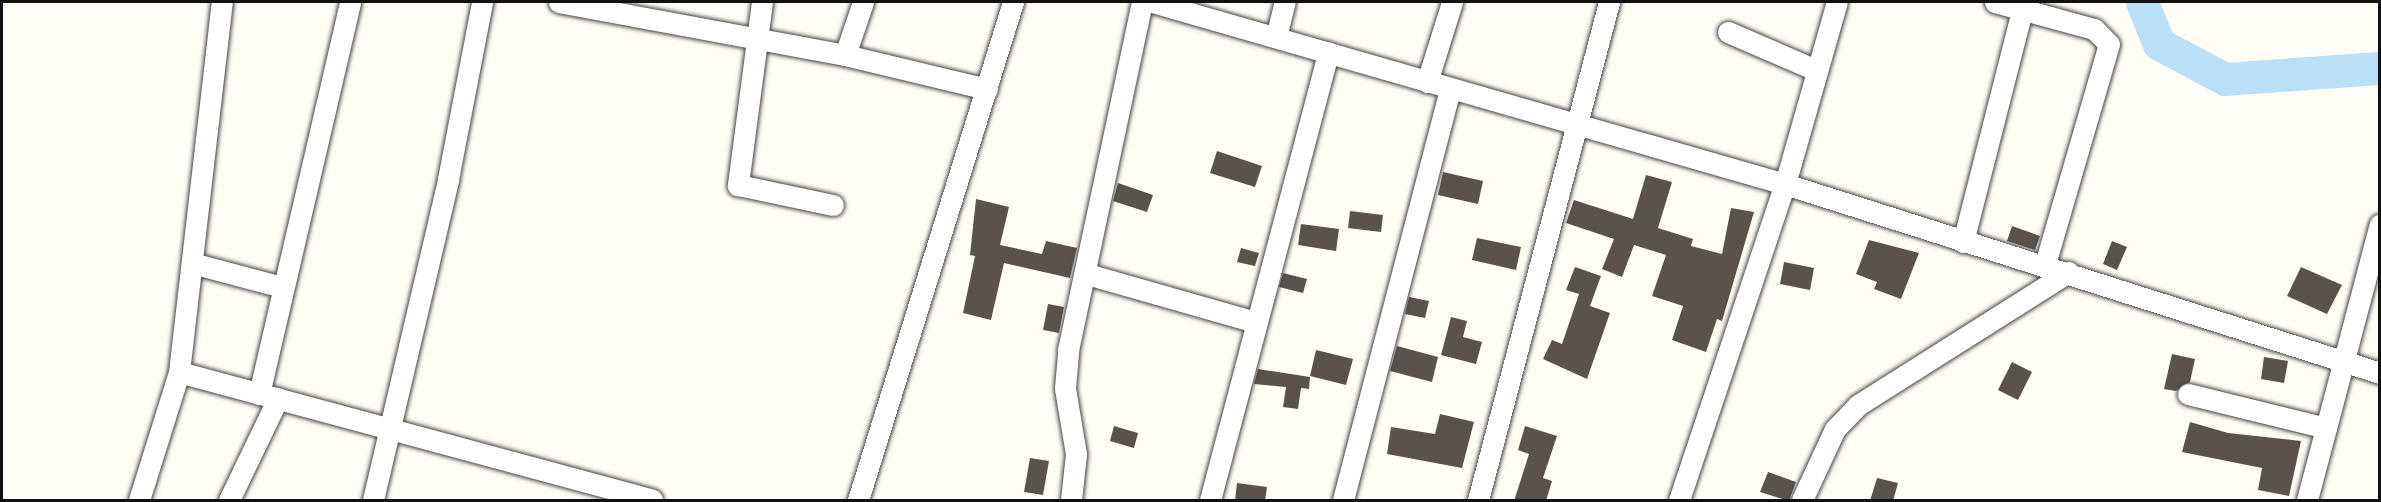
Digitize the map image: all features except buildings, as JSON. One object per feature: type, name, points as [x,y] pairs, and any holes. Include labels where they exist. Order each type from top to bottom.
[{"type":"street","points":[[140,501],[179,372],[222,2]]},
{"type":"street","points":[[228,501],[268,396],[282,287],[350,2]]},
{"type":"street","points":[[373,501],[482,2]]},
{"type":"street","points":[[559,2],[845,55],[987,89]]},
{"type":"street","points":[[762,2],[755,38],[738,185],[833,205]]},
{"type":"street","points":[[845,55],[863,2]]},
{"type":"street","points":[[858,501],[1013,2]]},
{"type":"street","points":[[1071,501],[1076,454],[1065,376],[1087,274],[1154,2],[1328,51],[1450,90],[1579,122],[1785,184],[1963,242],[2045,264],[2379,374]]},
{"type":"street","points":[[1276,37],[1285,2]]},
{"type":"street","points":[[1427,82],[1452,2]]},
{"type":"street","points":[[1478,501],[1609,2]]},
{"type":"street","points":[[1679,501],[1785,184],[1837,2]]},
{"type":"street","points":[[1995,2],[2023,5],[2094,29],[2109,44],[2045,264]]},
{"type":"street","points":[[1963,242],[2023,5]]},
{"type":"street","points":[[1728,32],[1816,70]]},
{"type":"street","points":[[1210,501],[1328,51]]},
{"type":"street","points":[[1343,501],[1450,90]]},
{"type":"street","points":[[2307,501],[2379,224]]},
{"type":"street","points":[[192,263],[282,287]]},
{"type":"street","points":[[1802,501],[1835,429],[1857,405],[2068,272]]},
{"type":"street","points":[[1087,274],[1256,322]]},
{"type":"street","points":[[179,372],[652,501]]},
{"type":"street","points":[[2188,394],[2326,428]]},
{"type":"waterway","points":[[2142,2],[2159,44],[2225,79],[2380,68]]}]
